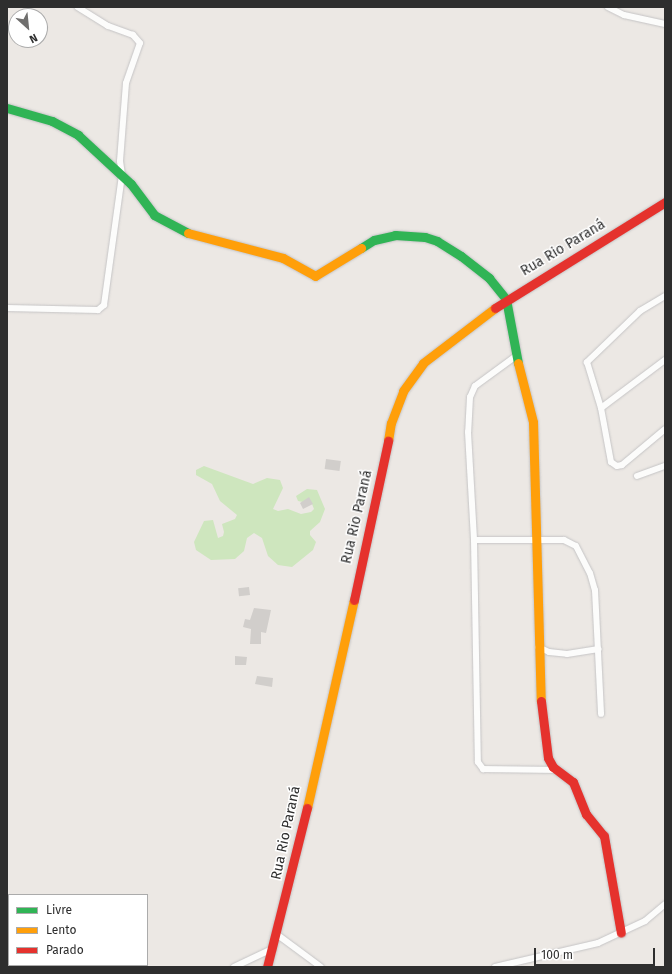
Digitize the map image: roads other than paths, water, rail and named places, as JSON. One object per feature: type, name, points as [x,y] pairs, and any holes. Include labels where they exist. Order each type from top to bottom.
[{"type":"street","points":[[7,308],[98,310],[103,307],[122,176],[120,161],[126,83],[139,39],[108,26],[77,7]]},
{"type":"street","points":[[608,7],[624,15],[665,24]]},
{"type":"street","points":[[7,108],[70,130],[87,142],[141,195],[154,215],[169,225],[196,236],[232,243],[283,258],[313,276],[320,274],[374,240],[383,236],[409,235],[437,241],[448,246],[489,278],[506,299],[516,356],[528,395],[533,422],[538,540],[538,647],[546,745],[550,763],[573,782],[586,814],[604,836],[621,933]]},
{"type":"street","name":"Rua Rio Paraná","points":[[267,967],[275,933],[294,869],[396,404],[409,379],[423,363],[506,299],[665,202]]},
{"type":"street","points":[[665,296],[640,311],[587,362],[601,408],[611,462],[617,466],[622,465],[665,429]]},
{"type":"street","points":[[516,356],[475,386],[470,397],[468,432],[474,540],[479,765],[483,769],[506,771],[557,770]]},
{"type":"street","points":[[601,408],[665,360]]},
{"type":"street","points":[[636,476],[665,466]]},
{"type":"street","points":[[474,540],[569,541],[576,546],[593,582],[599,649],[602,714]]},
{"type":"street","points":[[538,647],[549,652],[567,654],[599,649]]},
{"type":"street","points":[[495,967],[585,947],[621,933],[645,920],[665,904]]},
{"type":"street","points":[[275,933],[322,967]]},
{"type":"street","points":[[234,967],[272,949]]}]
